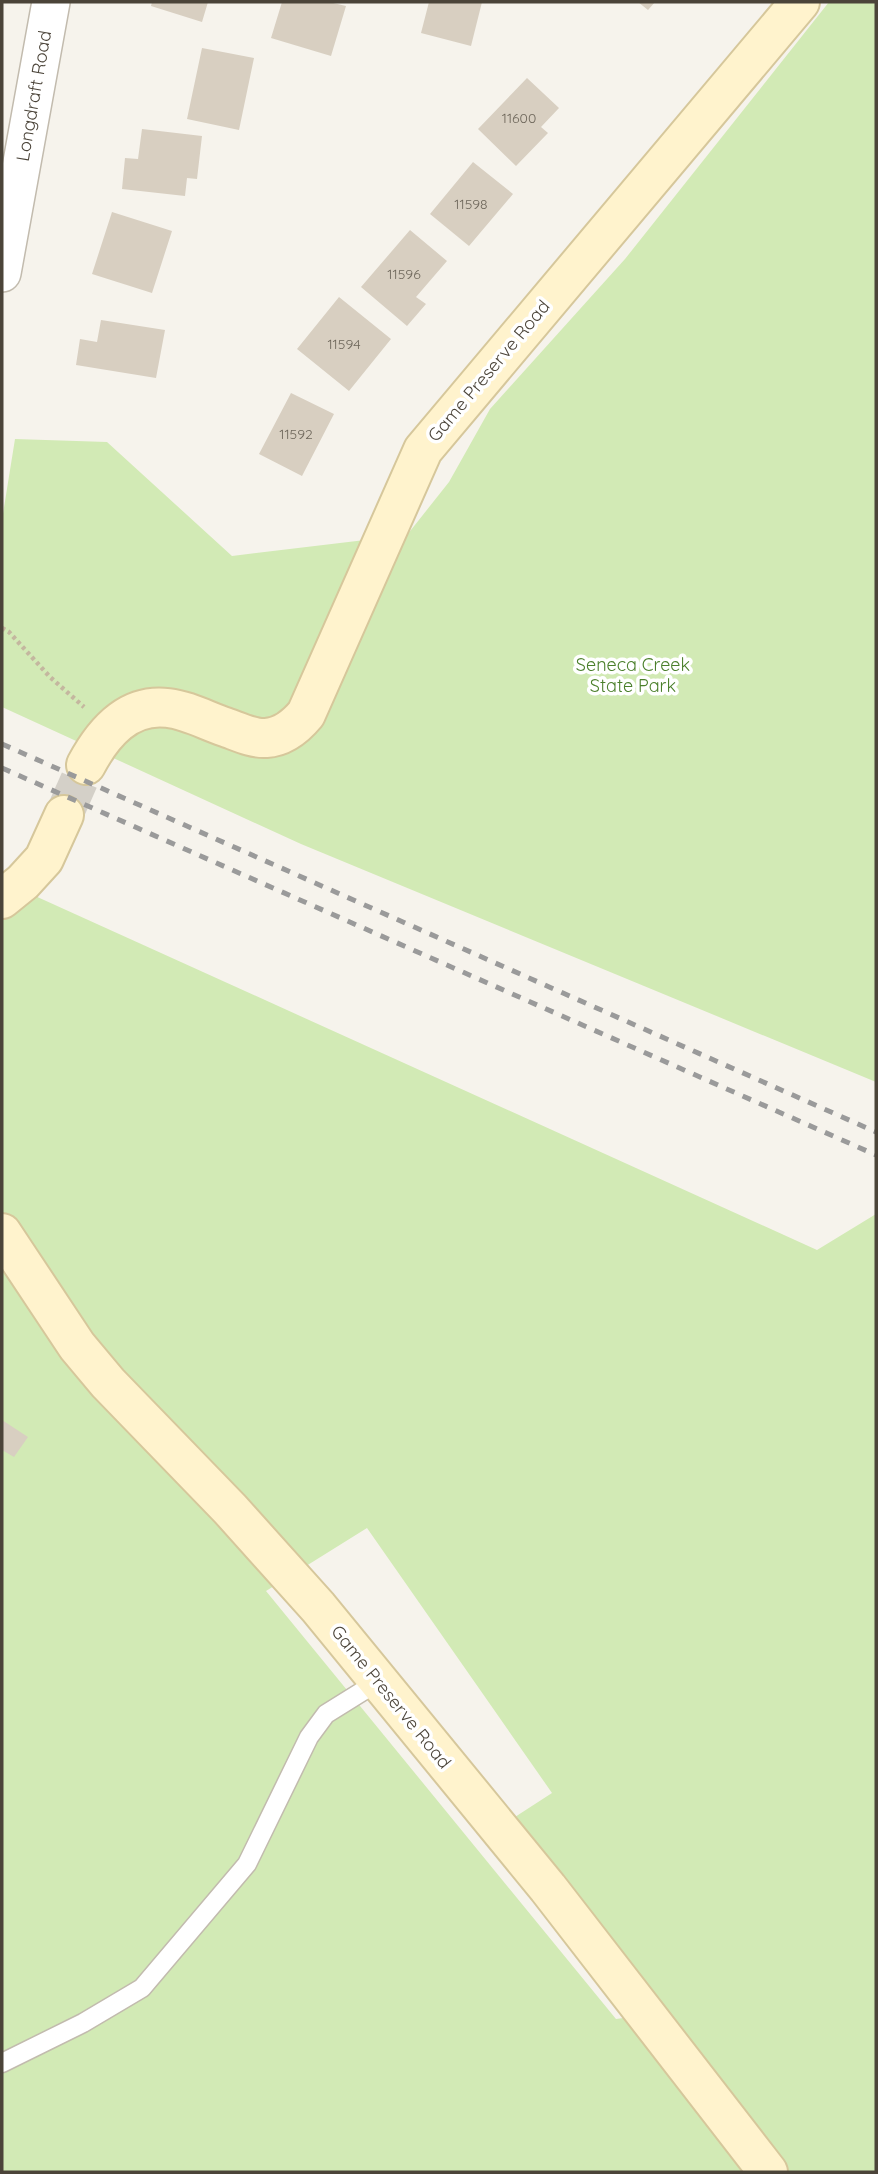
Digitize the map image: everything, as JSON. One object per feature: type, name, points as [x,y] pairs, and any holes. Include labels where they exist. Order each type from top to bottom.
[{"type":"street","name":"Longdraft Road","points":[[2,273],[51,2]]},
{"type":"street","name":"Game Preserve Road","points":[[86,765],[97,743],[110,729],[124,717],[153,707],[171,708],[248,735],[265,738],[280,735],[297,725],[306,713],[423,450],[800,2]]},
{"type":"street","points":[[2,899],[23,882],[44,859],[64,815]]},
{"type":"street","name":"Game Preserve Road","points":[[2,1233],[77,1346],[318,1607],[548,1888],[768,2172]]},
{"type":"lane","points":[[2,2063],[83,2023],[142,1988],[247,1864],[309,1737],[326,1714],[379,1681]]},
{"type":"path","points":[[2,628],[9,632],[50,677],[110,729]]},
{"type":"green space","name":"Seneca Creek State Park","points":[[829,2],[876,2],[876,1082],[301,844],[2,707],[2,520],[15,439],[107,442],[232,556],[407,535],[449,482],[490,409],[625,259]]},
{"type":"green space","points":[[2,881],[817,1250],[876,1214],[876,2172],[2,2172]],"holes":[[[367,1528],[552,1793],[504,1824],[652,2014],[616,2019],[266,1591]]]},
{"type":"building","points":[[152,2],[208,2],[202,22],[151,6]]},
{"type":"building","points":[[282,2],[329,2],[346,6],[331,56],[271,38]]},
{"type":"building","points":[[429,2],[482,2],[471,46],[421,33]]},
{"type":"building","points":[[638,2],[655,2],[648,10]]},
{"type":"building","points":[[202,48],[254,58],[239,130],[187,119]]},
{"type":"building","points":[[527,78],[559,108],[541,127],[548,133],[516,166],[478,129]]},
{"type":"building","points":[[142,129],[202,136],[197,179],[187,178],[185,196],[122,189],[125,158],[138,159]]},
{"type":"building","points":[[473,162],[513,194],[469,246],[430,214]]},
{"type":"building","points":[[112,212],[172,231],[152,293],[92,274]]},
{"type":"building","points":[[410,230],[447,261],[416,297],[426,304],[407,326],[361,287]]},
{"type":"building","points":[[339,297],[391,339],[349,391],[297,349]]},
{"type":"building","points":[[101,320],[165,330],[156,378],[76,365],[80,339],[97,342]]},
{"type":"building","points":[[291,393],[334,414],[302,476],[259,454]]},
{"type":"building","points":[[2,1420],[28,1437],[14,1457],[2,1450]]},
{"type":"tunnel","points":[[64,815],[86,765]]},
{"type":"railway","points":[[2,744],[876,1132]]},
{"type":"railway","points":[[2,768],[876,1155]]}]
